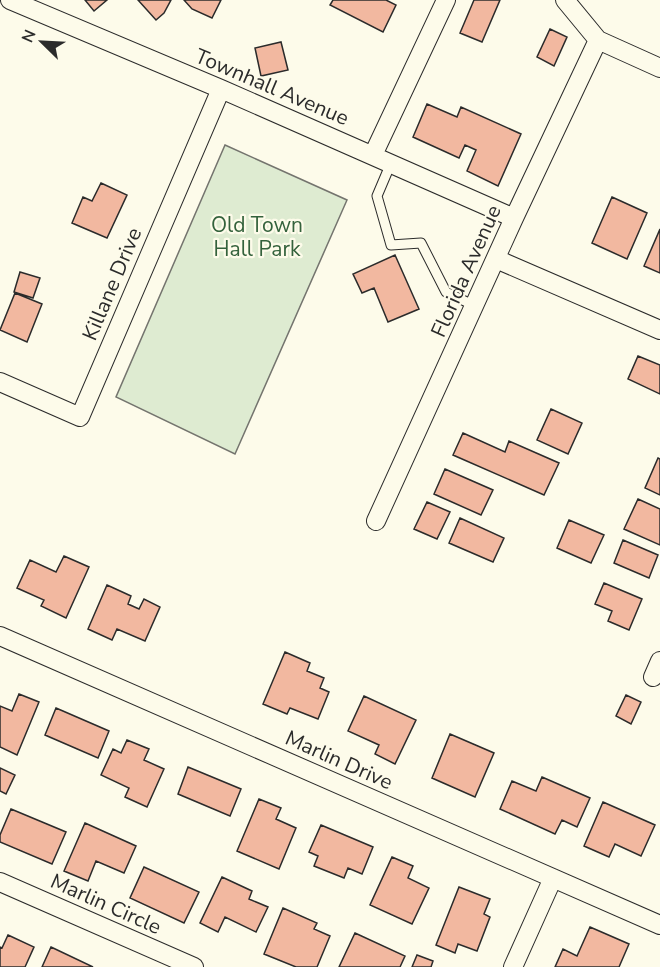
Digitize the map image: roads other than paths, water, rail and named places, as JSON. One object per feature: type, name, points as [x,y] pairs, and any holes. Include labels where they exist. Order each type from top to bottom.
[{"type":"street","name":"Townhall Avenue","points":[[10,0],[221,89],[514,218]]},
{"type":"street","points":[[373,155],[446,0]]},
{"type":"street","points":[[565,0],[598,39],[660,68]]},
{"type":"street","name":"Florida Avenue","points":[[376,521],[598,39]]},
{"type":"street","name":"Killane Drive","points":[[0,382],[80,417],[221,89]]},
{"type":"street","points":[[496,259],[660,330]]},
{"type":"street","name":"Marlin Drive","points":[[0,636],[660,925]]},
{"type":"street","points":[[513,967],[553,878]]},
{"type":"street","name":"Marlin Circle","points":[[0,882],[194,967]]},
{"type":"lane","points":[[391,163],[377,196],[391,245],[421,243],[446,292],[475,306]]},
{"type":"park label","name":"Old Town Hall Park","points":[[257,237]]}]
